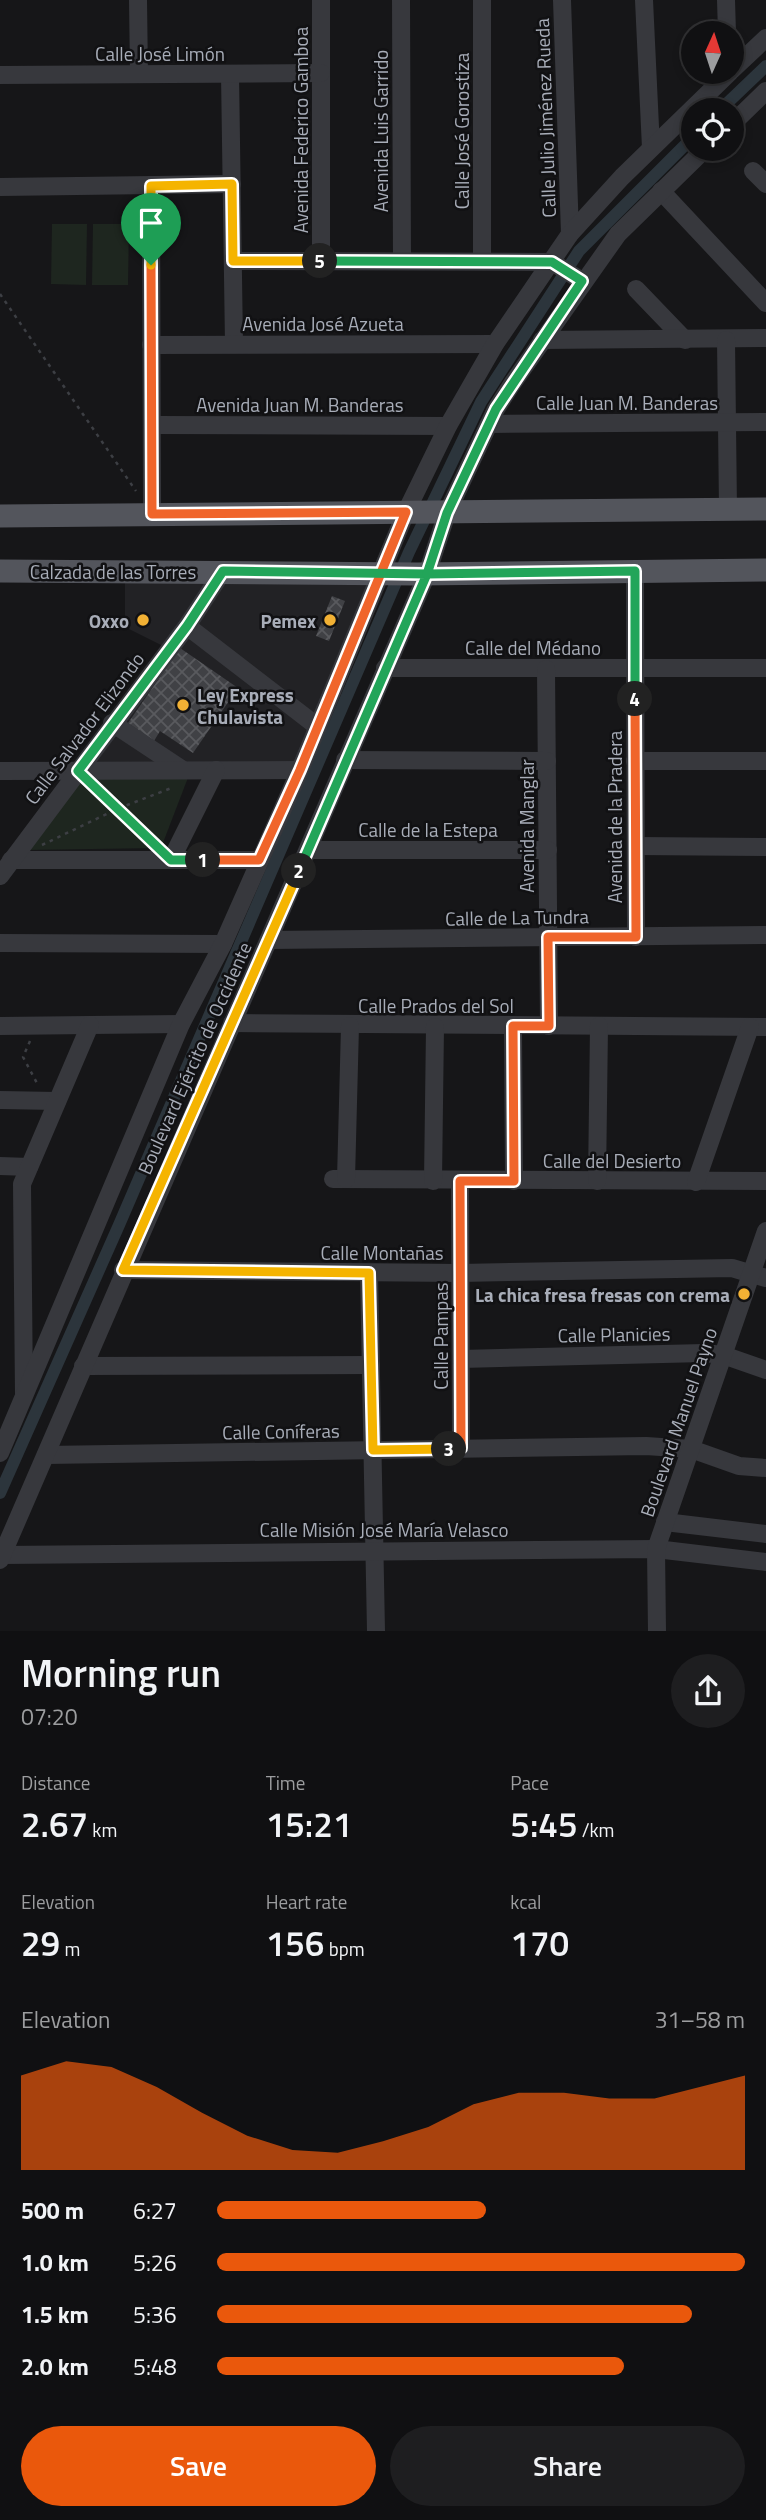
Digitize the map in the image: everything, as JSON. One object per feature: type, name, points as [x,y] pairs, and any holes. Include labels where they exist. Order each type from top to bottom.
[{"type":"main road","points":[[0,516],[766,509]]},
{"type":"main road","name":"Calzada de las Torres","points":[[0,571],[405,573],[766,570]]},
{"type":"street","points":[[138,0],[139,74]]},
{"type":"street","name":"Avenida Federico Gamboa","points":[[321,0],[321,261]]},
{"type":"street","name":"Avenida Luis Garrido","points":[[401,0],[402,261]]},
{"type":"street","name":"Calle José Gorostiza","points":[[482,0],[482,261]]},
{"type":"street","name":"Calle Julio Jiménez Rueda","points":[[562,0],[570,234]]},
{"type":"street","points":[[644,0],[651,148]]},
{"type":"street","points":[[726,0],[727,21]]},
{"type":"street","points":[[744,59],[766,38]]},
{"type":"street","name":"Calle José Limón","points":[[0,75],[321,73]]},
{"type":"street","points":[[230,74],[234,344]]},
{"type":"street","points":[[405,573],[428,513],[448,426],[495,344],[554,263],[570,234],[651,148],[718,84]]},
{"type":"street","points":[[744,112],[766,91]]},
{"type":"street","points":[[405,573],[428,513],[489,424],[578,279],[618,234],[692,161]]},
{"type":"street","points":[[0,187],[232,184]]},
{"type":"street","points":[[151,186],[152,514]]},
{"type":"street","points":[[661,191],[766,303]]},
{"type":"street","points":[[233,261],[554,263],[578,279]]},
{"type":"street","points":[[636,289],[685,340]]},
{"type":"street","points":[[542,340],[766,338]]},
{"type":"street","points":[[726,340],[728,509]]},
{"type":"street","name":"Avenida José Azueta","points":[[152,345],[495,344]]},
{"type":"street","name":"Calle Juan M. Banderas","points":[[489,424],[766,422]]},
{"type":"street","name":"Avenida Juan M. Banderas","points":[[152,425],[448,426]]},
{"type":"street","name":"Calle Salvador Elizondo","points":[[0,876],[187,626],[223,571]]},
{"type":"street","name":"Avenida de la Pradera","points":[[635,571],[636,937]]},
{"type":"street","name":"Boulevard Ejército de Occidente","points":[[1,1557],[385,668],[405,573]]},
{"type":"street","name":"Boulevard Ejército de Occidente","points":[[0,1453],[6,1424],[24,1402],[181,1024],[223,944],[318,727],[405,573]]},
{"type":"street","points":[[187,626],[318,727]]},
{"type":"street","name":"Calle del Médano","points":[[385,668],[766,668]]},
{"type":"street","name":"Avenida Manglar","points":[[546,668],[549,1026]]},
{"type":"street","points":[[113,723],[181,777]]},
{"type":"street","points":[[345,760],[547,761]]},
{"type":"street","points":[[635,761],[766,761]]},
{"type":"street","points":[[0,771],[78,771],[181,777],[216,770],[300,770]]},
{"type":"street","points":[[171,860],[216,770]]},
{"type":"street","points":[[636,846],[766,847]]},
{"type":"street","name":"Calle de la Estepa","points":[[308,850],[548,850]]},
{"type":"street","points":[[11,860],[259,860]]},
{"type":"street","name":"Calle de La Tundra","points":[[269,940],[766,936]]},
{"type":"street","points":[[0,943],[223,944]]},
{"type":"street","name":"Calle Prados del Sol","points":[[232,1023],[435,1027],[758,1027]]},
{"type":"street","points":[[0,1026],[181,1024]]},
{"type":"street","points":[[24,1402],[20,1199],[51,1101],[90,1025]]},
{"type":"street","name":"Calle del Desierto","points":[[350,1026],[339,1179],[766,1181]]},
{"type":"street","points":[[513,1026],[514,1181]]},
{"type":"street","points":[[597,1181],[599,1026]]},
{"type":"street","points":[[433,1181],[435,1027]]},
{"type":"street","points":[[696,1182],[758,1027]]},
{"type":"street","points":[[0,1100],[51,1101]]},
{"type":"street","points":[[0,1166],[29,1167]]},
{"type":"street","name":"Calle Pampas","points":[[460,1181],[461,1448]]},
{"type":"street","name":"Boulevard Manuel Payno","points":[[657,1631],[656,1549],[723,1355],[759,1276],[766,1231]]},
{"type":"street","name":"Calle Montañas","points":[[123,1270],[460,1273],[732,1268],[759,1276]]},
{"type":"street","points":[[369,1273],[376,1631]]},
{"type":"street","name":"Calle Planicies","points":[[461,1359],[704,1353],[723,1355],[766,1370]]},
{"type":"street","points":[[83,1366],[371,1365]]},
{"type":"street","name":"Calle Coníferas","points":[[46,1455],[646,1446],[691,1449],[739,1466],[766,1468]]},
{"type":"street","points":[[665,1522],[766,1534]]},
{"type":"street","name":"Calle Misión José María Velasco","points":[[1,1557],[374,1550],[656,1549],[766,1562]]},
{"type":"path","points":[[0,294],[137,492]]},
{"type":"path","points":[[78,771],[171,860]]},
{"type":"path","points":[[11,860],[181,777]]},
{"type":"path","points":[[36,1026],[23,1057],[51,1101]]},
{"type":"shaded area","points":[[52,224],[87,224],[86,285],[51,284]]},
{"type":"shaded area","points":[[93,224],[129,224],[128,285],[92,285]]},
{"type":"shaded area","points":[[125,571],[382,573],[300,770],[78,771],[169,649],[125,627]]},
{"type":"shaded area","points":[[189,775],[161,848],[24,850],[77,777]]},
{"type":"building","points":[[332,596],[345,601],[329,641],[316,636]]},
{"type":"building","name":"Ley Express Chulavista","points":[[180,648],[238,688],[193,753],[160,731],[154,741],[128,723]]},
{"type":"waterway","points":[[733,98],[766,66]]},
{"type":"waterway","points":[[0,1493],[119,1225],[409,552],[481,402],[579,251],[681,149]]},
{"type":"place","name":"Oxxo","points":[[143,620]]},
{"type":"place","name":"Pemex","points":[[330,620]]},
{"type":"place","name":"Ley Express Chulavista","points":[[183,705]]},
{"type":"place","name":"La chica fresa fresas con crema","points":[[744,1294]]},
{"type":"route","points":[[151,265],[151,186],[232,184],[233,261],[552,262],[582,281],[496,409],[447,513],[427,574],[635,571],[636,937],[548,937],[549,1026],[513,1026],[514,1181],[460,1181],[461,1448],[373,1450],[369,1273],[158,1273],[123,1270],[427,574],[382,573],[223,571],[187,626],[78,771],[171,860],[259,860],[300,770],[382,573],[406,512],[152,514],[151,265]]}]
